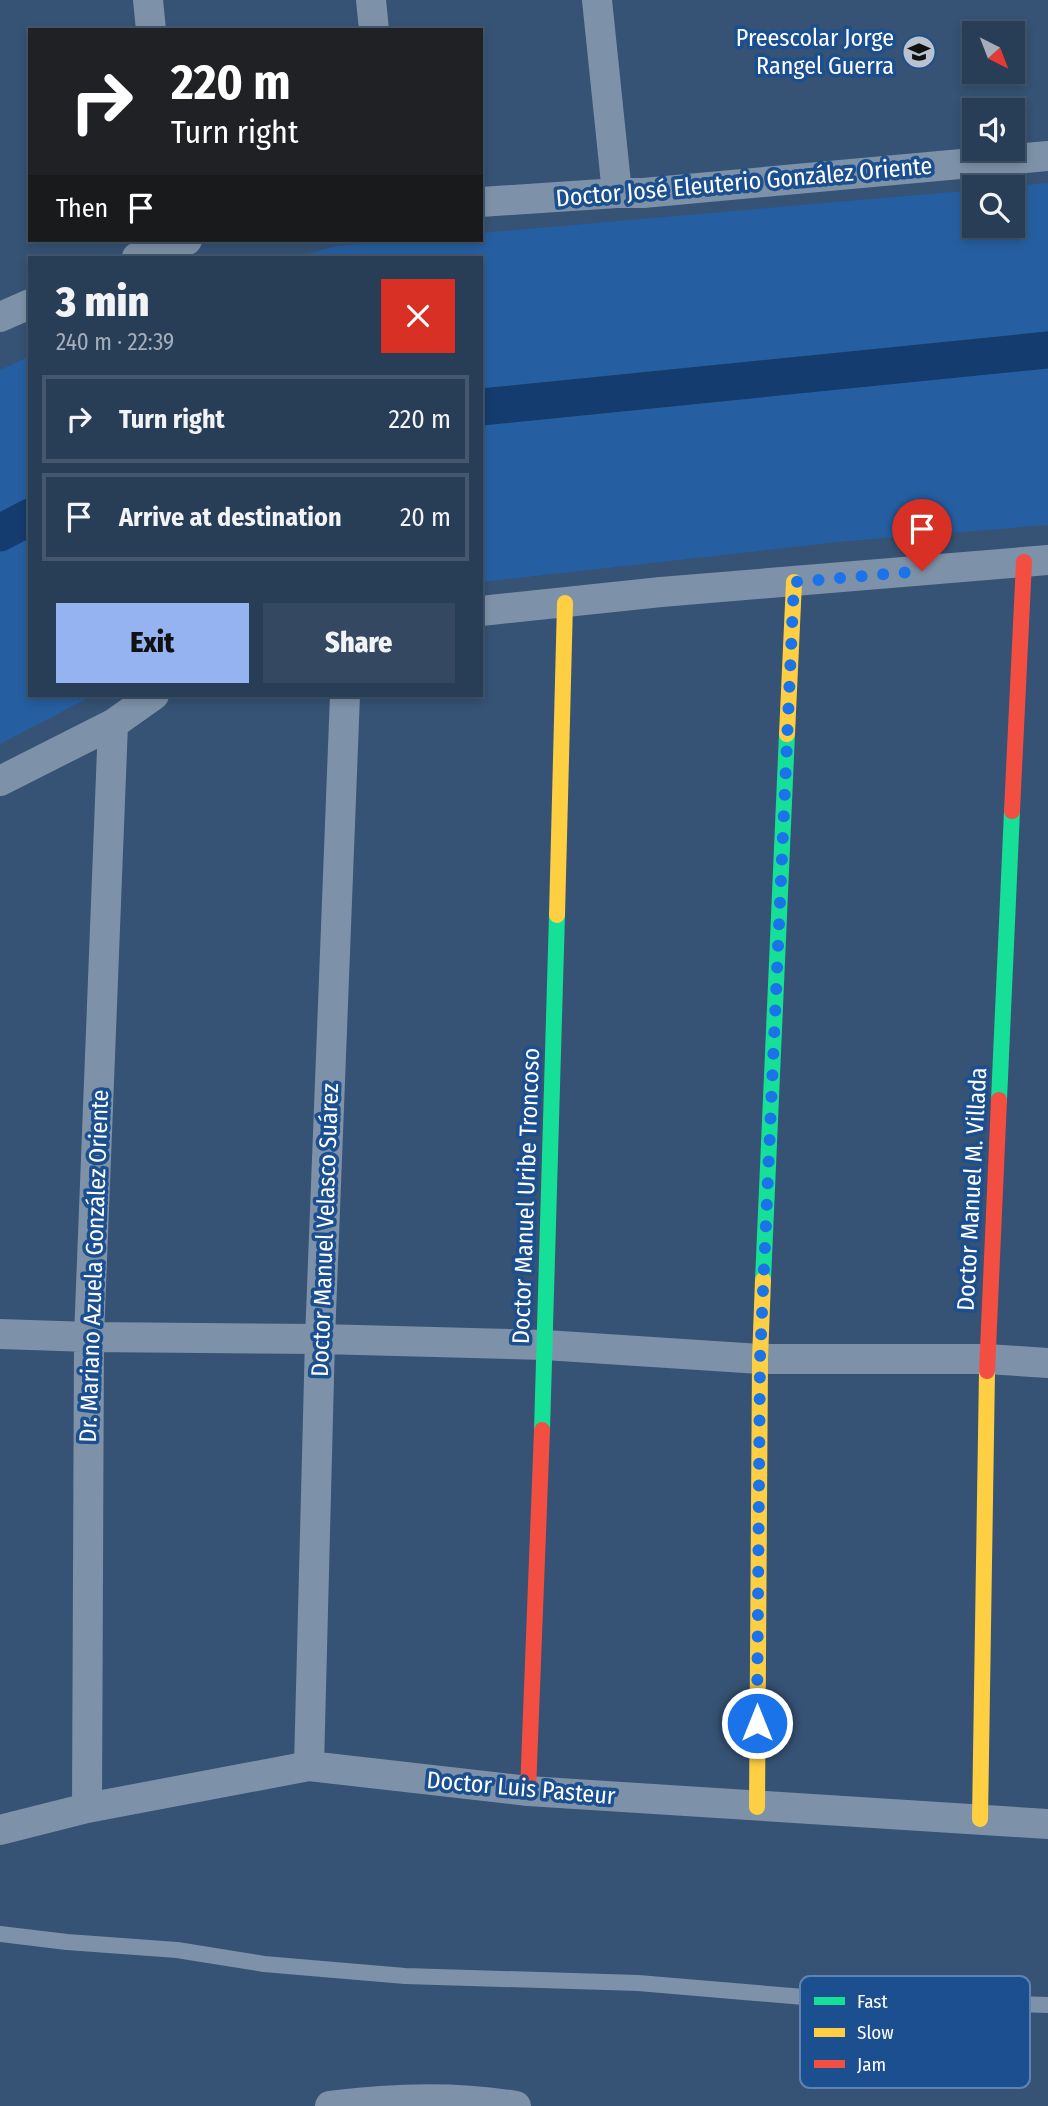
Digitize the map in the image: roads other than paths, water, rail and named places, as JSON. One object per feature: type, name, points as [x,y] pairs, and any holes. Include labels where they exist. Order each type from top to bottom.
[{"type":"street","points":[[148,0],[151,28]]},
{"type":"street","points":[[371,0],[374,28]]},
{"type":"street","points":[[597,0],[617,193]]},
{"type":"street","name":"Doctor José Eleuterio González Oriente","points":[[483,202],[643,193],[1048,156]]},
{"type":"street","points":[[139,256],[174,242]]},
{"type":"street","points":[[0,317],[28,305]]},
{"type":"street","points":[[483,611],[1036,561]]},
{"type":"street","name":"Doctor Manuel M. Villada","points":[[980,1819],[987,1359],[1036,561]]},
{"type":"street","points":[[757,1807],[760,1359],[794,582]]},
{"type":"street","name":"Doctor Manuel Uribe Troncoso","points":[[528,1791],[545,1345],[565,603]]},
{"type":"street","points":[[0,781],[113,724],[151,697]]},
{"type":"street","name":"Doctor Manuel Velasco Suárez","points":[[309,1766],[320,1339],[345,697]]},
{"type":"street","name":"Dr. Mariano Azuela González Oriente","points":[[86,1808],[89,1337],[113,724]]},
{"type":"street","points":[[0,1334],[545,1345],[760,1359],[987,1359],[1048,1363]]},
{"type":"street","name":"Doctor Luis Pasteur","points":[[0,1830],[86,1808],[309,1766],[528,1791],[1048,1824]]},
{"type":"street","points":[[330,2106],[374,2101],[452,2099],[516,2106]]},
{"type":"lane","points":[[0,1934],[177,1951],[264,1964],[405,1976],[638,1983],[800,1997]]},
{"type":"lane","points":[[1030,2004],[1048,2005]]},
{"type":"waterway","points":[[483,407],[1048,350]]},
{"type":"waterway","points":[[0,533],[28,518]]},
{"type":"place","name":"Preescolar Jorge Rangel Guerra","points":[[919,52]]}]
